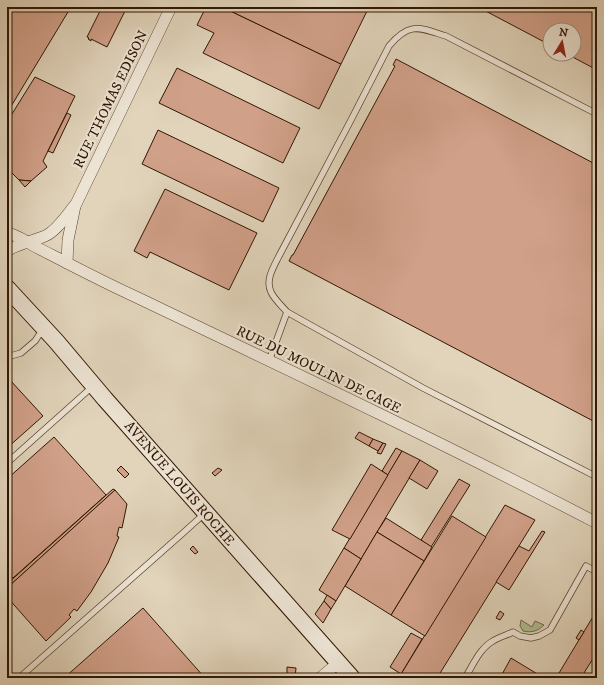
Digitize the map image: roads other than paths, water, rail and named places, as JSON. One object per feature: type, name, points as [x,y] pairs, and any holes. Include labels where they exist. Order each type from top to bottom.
[{"type":"main road","name":"AVENUE LOUIS ROCHE","points":[[7,288],[56,341],[352,678]]},
{"type":"street","name":"RUE THOMAS EDISON","points":[[68,263],[68,240],[76,204],[171,7]]},
{"type":"street","name":"RUE THOMAS EDISON","points":[[27,243],[52,232],[76,204]]},
{"type":"street","name":"RUE DU MOULIN DE CAGE","points":[[7,233],[11,233],[27,243],[88,274],[525,486],[597,523]]},
{"type":"street","points":[[7,251],[12,247],[27,243]]},
{"type":"street","points":[[320,678],[338,663]]},
{"type":"lane","points":[[597,114],[446,36],[415,28],[404,32],[389,46],[348,127],[279,256],[269,281],[271,293],[287,312],[423,388],[597,477]]},
{"type":"lane","points":[[269,361],[287,312]]},
{"type":"lane","points":[[7,357],[21,353],[35,340],[44,328]]},
{"type":"lane","points":[[7,464],[94,385]]},
{"type":"lane","points":[[19,678],[206,512]]},
{"type":"lane","points":[[465,678],[485,647],[492,641],[513,632],[520,636],[531,638],[539,636],[550,630],[586,566],[597,572]]}]
